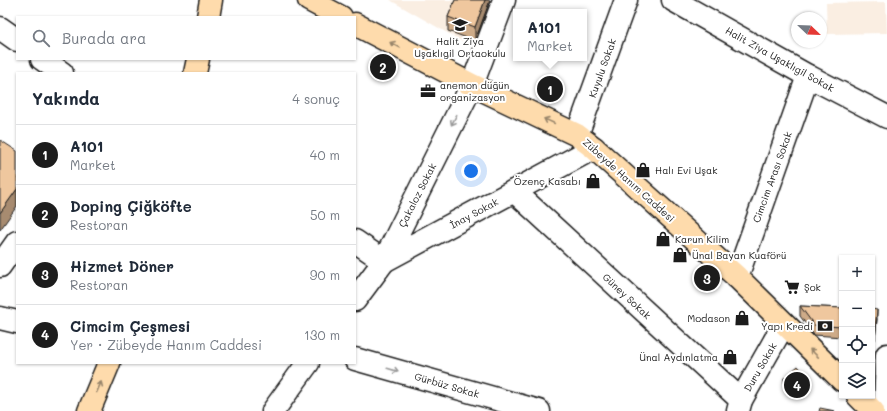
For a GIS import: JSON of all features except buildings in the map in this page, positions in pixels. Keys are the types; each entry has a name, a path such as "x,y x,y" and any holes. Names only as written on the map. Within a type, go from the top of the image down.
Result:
{"main road":[{"path":"208,16 211,0"},
{"path":"309,0 339,16"},
{"name":"Zübeyde Hanım Caddesi","path":"356,25 472,85 586,141 736,277 839,377"},
{"path":"195,72 198,60"},
{"path":"89,411 109,364"},
{"path":"861,399 873,411"}],"street":[{"name":"Çakaloz Sokak","path":"356,299 384,260 472,85 504,0"},
{"name":"Kuyulu Sokak","path":"586,141 626,0"},
{"name":"Halit Ziya Uşaklıgil Sokak","path":"673,0 808,76 887,117"},
{"path":"0,28 16,39"},
{"path":"43,60 61,72"},
{"name":"Cimcim Arası Sokak","path":"736,277 808,76"},
{"name":"İnay Sokak","path":"384,260 514,191 586,141"},
{"name":"Güney Sokak","path":"514,191 739,405"},
{"path":"356,242 384,260"},
{"path":"0,266 16,243"},
{"path":"0,318 16,322"},
{"name":"Duru Sokak","path":"739,405 784,324"},
{"path":"885,411 887,355"},
{"name":"Gürbüz Sokak","path":"356,359 539,411"},
{"path":"273,411 307,364"}],"shaded area":[{"name":"Halit Ziya Uşaklıgil Ortaokulu","path":"390,0 495,0 477,50"},
{"path":"886,2 887,33 827,34 826,3"}],"place":[{"name":"Halit Ziya Uşaklıgil Ortaokulu","path":"460,25"},
{"name":"Doping Çiğköfte","path":"383,67"},
{"name":"A101","path":"550,89"},
{"name":"anemon düğün organizasyon","path":"428,91"},
{"name":"Halı Evi Uşak","path":"643,170"},
{"name":"Özenç Kasabı","path":"593,181"},
{"name":"Karun Kilim","path":"663,239"},
{"name":"Ünal Bayan Kuaförü","path":"680,255"},
{"name":"Hizmet Döner","path":"707,278"},
{"name":"Şok","path":"792,287"},
{"name":"Modason","path":"742,318"},
{"name":"Yapı Kredi","path":"825,326"},
{"name":"Ünal Aydınlatma","path":"730,357"},
{"name":"Cimcim Çeşmesi","path":"797,385"}]}
